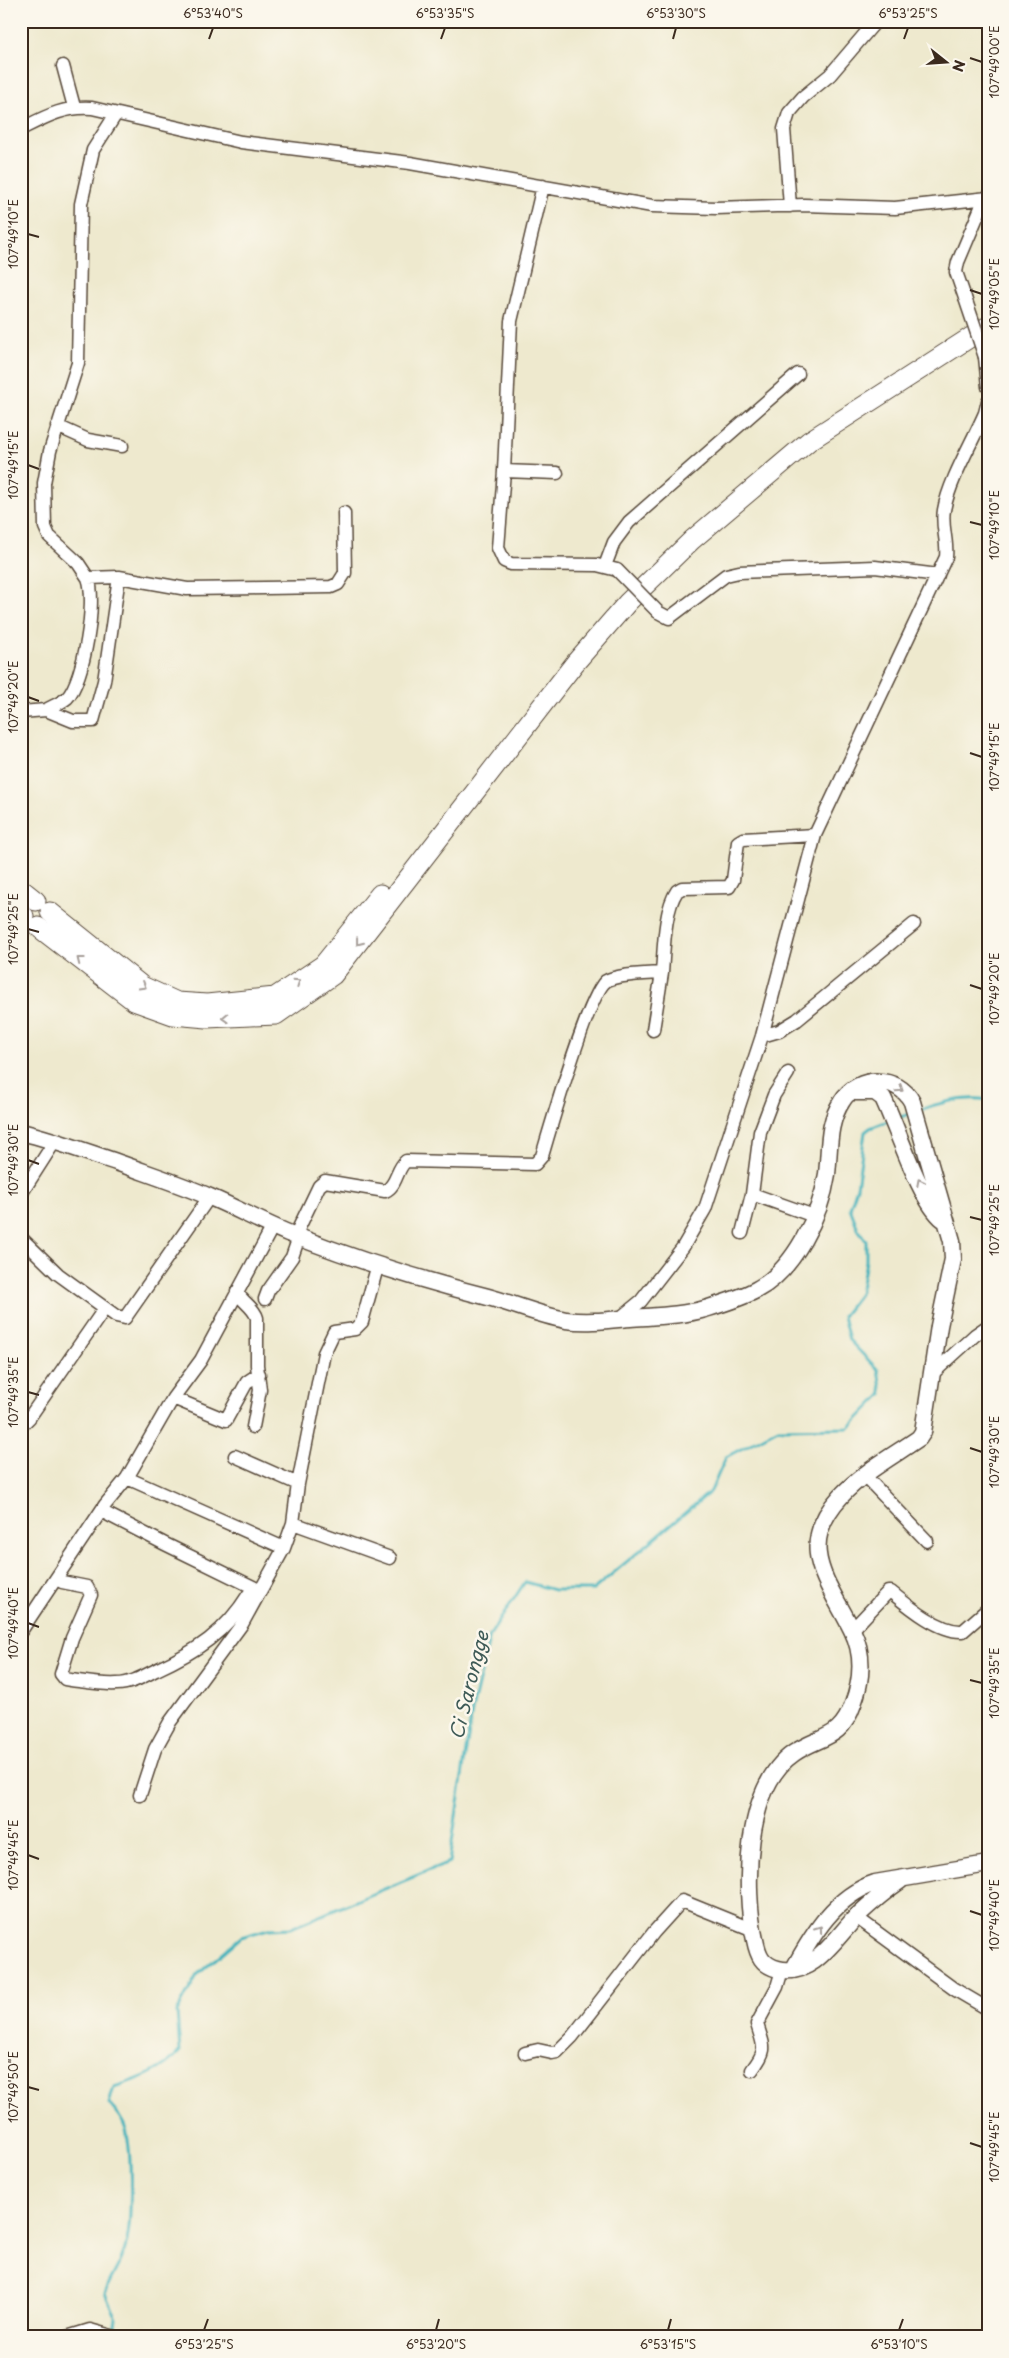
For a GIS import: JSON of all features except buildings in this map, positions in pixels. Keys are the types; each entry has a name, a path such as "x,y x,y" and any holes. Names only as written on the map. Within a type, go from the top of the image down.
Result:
{"highway":[{"path":"21,890 142,986 177,1002 207,1004 275,997 323,965 566,656 671,544 794,441 988,315"},
{"path":"28,919 134,1001 173,1015 207,1018 276,1016 333,975 575,663 628,602 692,540 809,441 988,326"}],"main road":[{"path":"21,1132 55,1140 210,1196 297,1236 416,1275 436,1284 558,1318 587,1321 663,1317 687,1313 755,1291 767,1283 788,1262 804,1240 826,1179 831,1124 848,1092 867,1083 884,1081 901,1088 908,1094 915,1112 947,1221 954,1249 953,1259 931,1375 926,1423 919,1438 864,1475 840,1497 828,1512 821,1530 818,1551 825,1580 852,1630 858,1646 861,1673 853,1704 846,1721 834,1734 804,1747 788,1758 775,1773 762,1800 749,1861 748,1879 751,1929 760,1958 772,1967 788,1970 813,1962 856,1917 880,1895 901,1880"},
{"path":"848,1092 874,1092 882,1098 907,1157 931,1204 937,1214 947,1221"},
{"path":"788,1970 845,1898 867,1886 988,1864"}],"street":[{"path":"790,206 784,129 789,113 803,97 830,75 876,21"},
{"path":"64,66 74,107"},
{"path":"21,130 55,112 74,107 116,114 241,142 410,163 652,206 894,208 987,198"},
{"path":"21,712 46,710 66,698 80,674 92,593 88,578 78,563 49,536 45,527 44,483 57,426 78,363 81,212 85,182 94,150 116,114"},
{"path":"543,186 511,314 504,471 498,548 504,561 511,564 611,568 658,612 670,618 726,575 739,572 875,567 938,575"},
{"path":"987,198 958,262 958,281 986,362 988,387"},
{"path":"611,568 614,542 629,522 798,374"},
{"path":"619,1319 641,1301 683,1247 705,1209 762,1036 815,835 938,575 947,550 943,520 946,503 985,413 988,401"},
{"path":"57,426 88,440 122,446"},
{"path":"504,471 557,473"},
{"path":"88,578 120,577 187,588 330,587 338,584 345,573 344,513"},
{"path":"46,710 73,721 91,722 95,718 104,681 120,577"},
{"path":"653,1030 671,904 677,891 682,888 729,887 733,880 738,842 743,839 815,835"},
{"path":"762,1036 779,1031 798,1020 914,924"},
{"path":"266,1299 268,1291 292,1257 297,1236 318,1186 325,1181 385,1191 391,1187 401,1166 406,1161 530,1164 538,1162 573,1054 602,985 616,978 662,972"},
{"path":"742,1233 752,1194 756,1149 765,1114 788,1073"},
{"path":"21,1194 55,1140"},
{"path":"752,1194 814,1216"},
{"path":"21,1238 58,1274 119,1318 126,1318 210,1196"},
{"path":"21,1631 58,1579 101,1511 127,1478 174,1398 202,1360 273,1226"},
{"path":"58,1579 62,1582 87,1587 91,1594 61,1669 62,1677 71,1680 116,1684 140,1678 192,1654 212,1638 241,1607 284,1548 293,1523 298,1484 324,1353 334,1332 356,1329 362,1322 378,1264"},
{"path":"237,1292 242,1301 255,1311 257,1318 256,1365 259,1374 260,1390 253,1427"},
{"path":"21,1426 29,1418 105,1308"},
{"path":"931,1375 975,1335 988,1326"},
{"path":"174,1398 226,1420 247,1382 259,1374"},
{"path":"235,1456 298,1484"},
{"path":"864,1475 927,1541"},
{"path":"127,1478 284,1548"},
{"path":"101,1511 164,1544 256,1588"},
{"path":"293,1523 390,1558"},
{"path":"140,1795 155,1748 170,1722 242,1624 256,1588"},
{"path":"852,1630 888,1592 891,1592 932,1621 958,1631 963,1630 988,1609"},
{"path":"241,1607 242,1624"},
{"path":"524,2053 538,2050 552,2053 566,2043 654,1932 682,1900 751,1929"},
{"path":"856,1917 954,1989 988,2009"},
{"path":"752,2070 763,2056 765,2047 758,2024 788,1970"},
{"path":"67,2337 90,2330 113,2336"}],"waterway":[{"name":"Ci Sarongge","path":"920,1110 954,1100 988,1100"},
{"name":"Ci Sarongge","path":"897,1118 910,1114"},
{"name":"Ci Sarongge","path":"114,2332 116,2319 105,2293 122,2258 126,2245 130,2204 130,2170 126,2130 121,2119 109,2104 114,2087 158,2069 180,2051 177,2012 197,1975 241,1937 268,1929 291,1928 449,1862 472,1711 490,1635 525,1582 554,1590 593,1590 711,1491 726,1457 778,1429 849,1428 882,1394 878,1370 849,1340 843,1316 860,1294 866,1261 866,1241 858,1229 850,1208 857,1187 865,1132 888,1121"}]}
